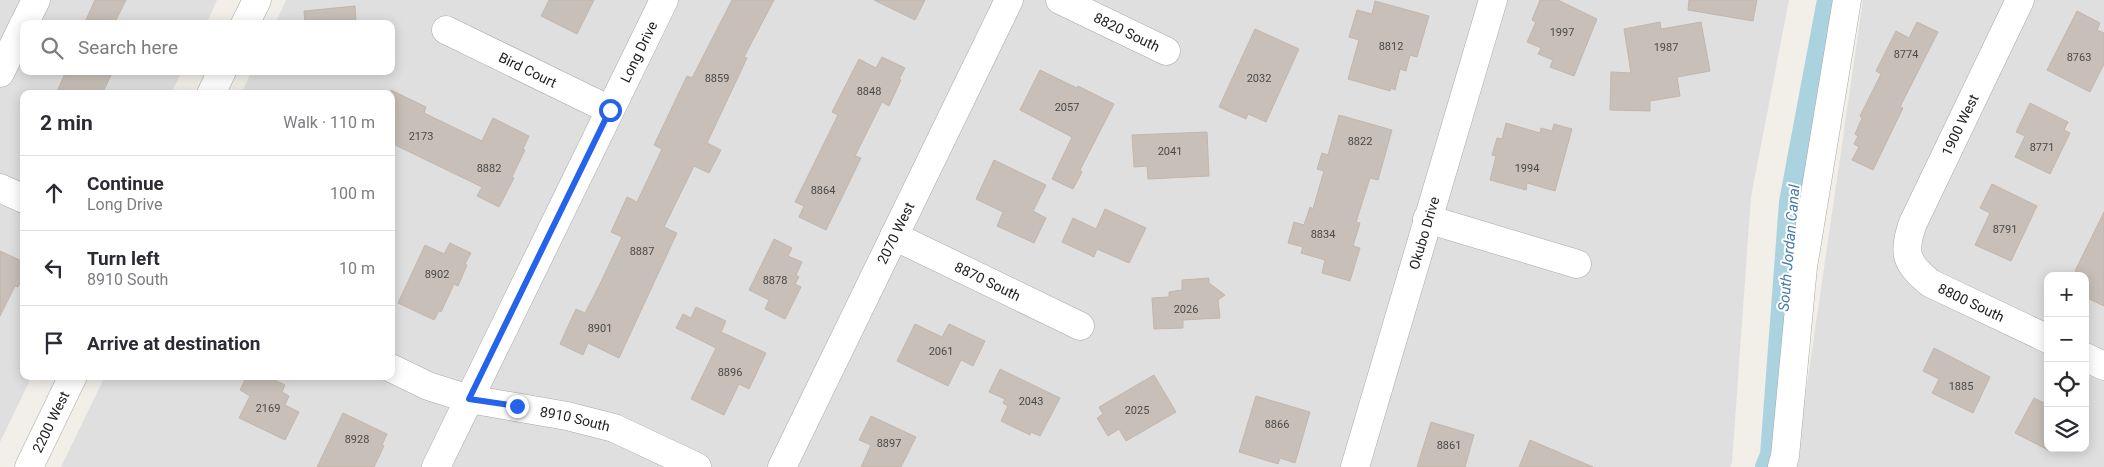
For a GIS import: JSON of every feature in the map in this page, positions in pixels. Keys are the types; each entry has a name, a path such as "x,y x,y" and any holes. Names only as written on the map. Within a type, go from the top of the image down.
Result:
{"street":[{"path":"26,20 36,0"},
{"path":"248,20 257,0"},
{"name":"Long Drive","path":"436,467 664,0"},
{"name":"2070 West","path":"782,467 1009,0"},
{"name":"8820 South","path":"1060,0 1166,51"},
{"name":"Okubo Drive","path":"1354,467 1493,0"},
{"path":"1782,467 1785,456 1803,267 1846,0"},
{"name":"1900 West","path":"1906,253 1908,237 1913,223 2020,0"},
{"name":"Bird Court","path":"446,30 610,110"},
{"path":"0,73 20,32"},
{"path":"213,90 220,75"},
{"path":"0,188 20,197"},
{"path":"1427,220 1577,264"},
{"name":"8870 South","path":"894,236 1080,326"},
{"name":"8800 South","path":"1906,253 1914,269 1930,283 2044,337"},
{"path":"2089,359 2104,366"},
{"name":"8910 South","path":"395,370 428,386 469,399 567,416 614,428 697,467"},
{"name":"2200 West","path":"29,467 71,380"}],"shaded area":[{"path":"0,0 217,0 208,20 20,20 20,75 180,75 173,90 20,90 20,380 30,380 0,442"},
{"path":"286,0 1789,0 1751,197 1732,463 1730,467 61,467 103,380 395,380 395,90 243,90 250,75 395,75 395,20 277,20"},
{"path":"1863,0 2104,0 2104,467 1792,467 1800,433"}],"building":[{"path":"95,0 126,0 116,20 86,20"},
{"path":"549,0 594,0 577,34 541,16"},
{"path":"732,0 774,0 744,57 747,58 707,143 721,150 709,173 694,166 664,227 677,233 619,358 588,343 583,355 560,344 576,309 585,313 599,286 622,237 611,232 627,197 637,202 662,149 654,145 687,76 692,78"},
{"path":"874,0 925,0 915,20"},
{"path":"1540,0 1558,0 1597,19 1574,76 1550,67 1553,60 1538,54 1541,48 1527,42 1536,22 1532,20"},
{"path":"1689,0 1757,0 1753,21 1688,10"},
{"path":"1375,1 1429,16 1417,57 1410,55 1406,71 1400,69 1395,90 1391,88 1390,91 1348,79 1359,40 1349,37 1357,10 1372,14"},
{"path":"355,6 356,20 305,20 304,11"},
{"path":"2077,11 2100,23 2097,30 2104,33 2104,64 2090,92 2047,70"},
{"path":"1660,22 1661,29 1701,22 1710,71 1677,77 1680,96 1650,101 1650,111 1610,110 1611,72 1631,73 1624,29"},
{"path":"1917,22 1938,32 1900,107 1903,108 1873,170 1852,160 1859,147 1854,144 1858,136 1855,134 1862,118 1860,116 1881,74 1876,71 1896,31 1909,38"},
{"path":"1255,29 1299,49 1266,122 1248,114 1246,119 1219,107"},
{"path":"882,57 905,68 889,106 882,102 855,156 861,158 826,230 799,217 804,206 795,202 838,115 832,112 859,59 876,68"},
{"path":"1040,70 1114,104 1080,170 1082,172 1073,189 1052,179 1072,137 1020,110"},
{"path":"64,75 111,75 104,90 58,90"},
{"path":"395,92 426,107 424,113 482,141 493,118 529,136 523,149 525,150 512,177 514,178 499,207 477,196 482,187 395,145"},
{"path":"2030,103 2068,122 2064,130 2070,133 2050,174 2015,157 2025,136 2016,132"},
{"path":"1339,115 1392,130 1378,180 1370,178 1356,222 1360,223 1353,246 1360,248 1350,281 1322,273 1325,260 1301,253 1303,247 1288,243 1294,222 1304,225 1310,207 1313,209 1324,171 1317,169 1322,153 1328,155"},
{"path":"1506,123 1540,133 1541,128 1552,131 1554,124 1572,129 1555,191 1527,183 1526,190 1490,180 1496,156 1492,155 1497,138 1502,139"},
{"path":"1207,132 1209,176 1148,179 1147,166 1134,167 1132,135"},
{"path":"994,160 1046,185 1033,211 1046,218 1034,243 997,226 1003,212 976,199"},
{"path":"1992,184 2037,206 2011,261 1975,245 1990,213 1980,208"},
{"path":"1105,209 1146,228 1129,263 1097,249 1094,257 1062,242 1073,218 1096,229"},
{"path":"2104,212 2104,306 2089,299 2089,272 2075,271"},
{"path":"774,239 792,248 788,256 802,262 796,275 799,277 795,284 801,287 785,319 765,309 769,300 749,290"},
{"path":"450,243 471,253 465,264 467,265 458,286 454,284 441,312 439,311 434,320 398,303 425,245 444,254"},
{"path":"0,251 20,260 20,283 18,287 15,286 0,316"},
{"path":"1209,278 1209,283 1225,295 1218,300 1220,318 1183,320 1183,328 1154,329 1152,298 1169,297 1169,292 1182,290 1182,280"},
{"path":"696,307 726,321 721,332 766,353 749,389 739,384 724,415 691,399 716,348 676,328 683,314 691,318"},
{"path":"915,324 942,337 949,324 985,341 973,366 961,360 948,386 897,361"},
{"path":"1934,348 1990,377 1973,413 1932,393 1939,379 1923,371"},
{"path":"1000,369 1060,398 1040,436 1031,432 1030,435 1001,421 1008,406 1003,403 1005,399 989,392"},
{"path":"1154,375 1176,412 1126,441 1119,429 1108,436 1097,418 1103,414 1099,407"},
{"path":"245,380 274,380 285,385 282,392 289,396 285,405 299,412 285,440 239,418 250,396 240,390"},
{"path":"1256,396 1310,412 1295,463 1280,458 1278,464 1239,452"},
{"path":"2034,398 2044,403 2044,448 2015,433"},
{"path":"343,413 387,434 382,445 384,446 374,467 317,467"},
{"path":"871,416 916,437 901,467 861,467 871,445 859,440"},
{"path":"1431,422 1474,435 1465,467 1417,467"},
{"path":"1530,440 1593,467 1519,467"}],"waterway":[{"name":"South Jordan Canal","path":"1767,467 1772,455 1791,202 1829,0"}],"route":[{"path":"517,406 469,399 610,110"}]}
